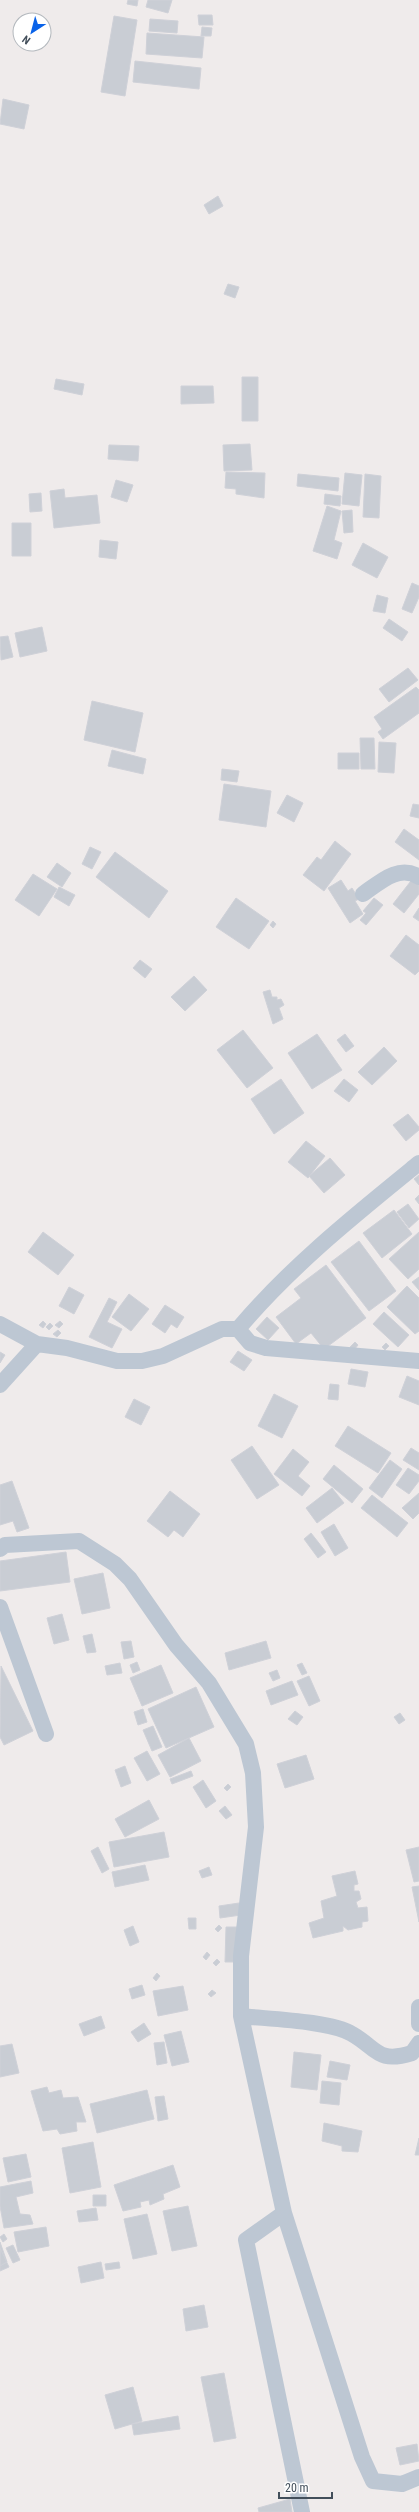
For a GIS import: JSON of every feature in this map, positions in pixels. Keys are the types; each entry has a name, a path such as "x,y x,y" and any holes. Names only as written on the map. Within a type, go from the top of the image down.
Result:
{"street":[{"path":"363,894 396,872 411,872 419,877"},
{"path":"238,1329 267,1294 295,1267 419,1163"},
{"path":"0,1324 37,1344 67,1348 117,1361 142,1361 163,1356 222,1329 238,1329 250,1343 266,1348 419,1361"},
{"path":"0,1385 37,1344"},
{"path":"0,1550 5,1545 79,1540 115,1564 130,1579 176,1645 209,1683 246,1744 253,1773 256,1827 241,1956 241,2016 284,2213 362,2456 373,2480 402,2484 419,2477"},
{"path":"0,1607 46,1734"},
{"path":"419,2007 419,2024"},
{"path":"241,2016 336,2027 353,2034 376,2053 390,2057 412,2053 419,2043"},
{"path":"284,2213 246,2240 302,2512"}],"building":[{"path":"128,0 138,0 137,6 127,4"},
{"path":"148,0 172,0 168,13 146,7"},
{"path":"198,15 212,15 213,25 199,25"},
{"path":"114,16 137,20 125,96 101,92"},
{"path":"150,19 178,21 177,33 149,31"},
{"path":"202,27 212,28 211,36 201,36"},
{"path":"147,33 204,37 202,58 146,54"},
{"path":"135,61 201,68 199,89 133,82"},
{"path":"3,99 29,105 24,129 0,124"},
{"path":"218,196 223,206 209,214 204,205"},
{"path":"228,284 239,287 235,298 224,294"},
{"path":"242,377 258,377 258,421 242,421"},
{"path":"56,379 84,384 82,395 54,389"},
{"path":"181,386 213,386 214,403 181,404"},
{"path":"250,444 252,470 224,471 223,445"},
{"path":"109,445 139,446 138,461 108,459"},
{"path":"226,472 265,473 264,498 236,494 236,489 225,488"},
{"path":"345,473 362,475 359,506 342,504"},
{"path":"298,474 339,478 338,491 297,486"},
{"path":"365,474 381,476 379,518 363,517"},
{"path":"116,480 133,485 127,502 111,497"},
{"path":"64,489 65,498 97,495 100,523 54,528 50,491"},
{"path":"41,493 42,511 30,512 29,494"},
{"path":"325,494 341,496 340,506 324,504"},
{"path":"327,506 341,511 334,540 342,543 337,559 313,551"},
{"path":"352,510 353,532 344,533 342,511"},
{"path":"12,523 31,523 31,556 12,556"},
{"path":"100,540 118,542 116,559 99,557"},
{"path":"363,543 388,557 377,578 352,565"},
{"path":"412,583 419,586 419,597 412,613 402,609"},
{"path":"377,595 388,598 385,613 373,611"},
{"path":"389,619 408,632 402,641 383,628"},
{"path":"42,627 47,651 20,657 15,633"},
{"path":"8,636 13,657 1,660 0,637"},
{"path":"408,668 418,680 389,702 379,689"},
{"path":"416,687 419,690 419,713 383,739 378,732 382,729 374,717"},
{"path":"92,701 143,713 135,752 84,740"},
{"path":"360,738 374,738 375,769 361,769"},
{"path":"379,742 396,743 394,773 378,772"},
{"path":"112,750 146,759 143,774 108,766"},
{"path":"338,753 359,753 359,769 338,769"},
{"path":"222,769 239,771 237,782 221,780"},
{"path":"224,784 271,791 266,827 219,820"},
{"path":"287,795 303,803 294,822 277,813"},
{"path":"413,804 419,805 419,818 410,816"},
{"path":"404,829 419,840 419,860 395,842"},
{"path":"335,841 351,854 324,891 303,875 317,857 321,860"},
{"path":"90,847 101,852 92,869 82,864"},
{"path":"115,852 168,891 149,918 96,877"},
{"path":"57,863 71,873 62,887 47,877"},
{"path":"33,874 57,889 39,916 15,900"},
{"path":"414,877 419,881 419,894 404,913 393,904"},
{"path":"341,880 348,891 352,888 359,899 355,901 363,914 350,923 328,888"},
{"path":"59,887 75,895 69,906 54,897"},
{"path":"236,898 269,921 249,949 216,927"},
{"path":"374,898 383,905 366,925 360,920 366,913 363,911"},
{"path":"419,908 419,921 413,917"},
{"path":"273,921 276,924 273,928 270,925"},
{"path":"406,935 419,945 419,971 415,975 390,956"},
{"path":"140,960 152,969 145,978 133,968"},
{"path":"194,976 207,990 185,1011 171,997"},
{"path":"270,990 272,997 277,997 277,1000 281,999 284,1005 279,1008 283,1019 273,1024 263,992"},
{"path":"243,1030 273,1068 247,1088 217,1050"},
{"path":"317,1034 342,1070 312,1089 288,1053"},
{"path":"345,1034 354,1046 346,1052 337,1040"},
{"path":"384,1047 397,1061 372,1085 358,1072"},
{"path":"281,1079 304,1113 274,1134 251,1099"},
{"path":"344,1079 358,1090 349,1102 334,1091"},
{"path":"408,1114 419,1127 419,1130 406,1141 393,1125"},
{"path":"306,1141 325,1156 308,1178 288,1162"},
{"path":"330,1158 345,1175 324,1193 309,1176"},
{"path":"419,1175 419,1185 414,1179"},
{"path":"419,1195 419,1204 415,1199"},
{"path":"408,1204 419,1219 409,1228 397,1212"},
{"path":"394,1210 412,1234 382,1258 363,1233"},
{"path":"43,1232 74,1255 58,1275 28,1252"},
{"path":"419,1232 419,1269 408,1279 389,1259"},
{"path":"359,1241 396,1291 369,1311 331,1262"},
{"path":"326,1265 366,1318 324,1349 311,1333 296,1344 276,1317 301,1298 294,1289"},
{"path":"419,1277 419,1290 412,1282"},
{"path":"407,1286 419,1298 419,1331 415,1334 387,1307"},
{"path":"69,1287 84,1295 74,1314 59,1306"},
{"path":"129,1294 149,1309 131,1331 112,1317"},
{"path":"109,1298 117,1302 107,1322 122,1329 112,1348 89,1337"},
{"path":"165,1305 184,1317 177,1328 171,1324 165,1333 152,1324"},
{"path":"384,1312 409,1335 398,1347 373,1324"},
{"path":"267,1317 279,1328 268,1340 256,1329"},
{"path":"43,1321 46,1324 43,1328 39,1325"},
{"path":"60,1321 63,1324 59,1328 55,1325"},
{"path":"50,1323 53,1326 49,1330 46,1327"},
{"path":"58,1330 61,1333 57,1337 53,1334"},
{"path":"355,1342 358,1345 354,1350 350,1347"},
{"path":"386,1343 389,1346 385,1350 382,1347"},
{"path":"238,1351 252,1360 244,1371 230,1362"},
{"path":"0,1352 5,1355 0,1363"},
{"path":"351,1369 368,1372 365,1387 348,1384"},
{"path":"407,1376 419,1381 419,1405 399,1397"},
{"path":"330,1384 339,1385 338,1400 328,1399"},
{"path":"274,1394 298,1406 282,1438 258,1426"},
{"path":"134,1399 150,1407 141,1425 125,1417"},
{"path":"348,1426 391,1453 378,1473 335,1446"},
{"path":"252,1446 279,1485 257,1499 231,1460"},
{"path":"411,1448 419,1453 419,1470 403,1460"},
{"path":"293,1449 309,1462 298,1476 310,1486 302,1496 274,1474"},
{"path":"390,1460 402,1469 382,1498 369,1488"},
{"path":"334,1465 363,1489 352,1503 323,1479"},
{"path":"408,1468 419,1475 419,1481 409,1494 396,1485"},
{"path":"12,1481 29,1528 17,1532 13,1521 0,1525 0,1485"},
{"path":"332,1488 344,1503 317,1523 306,1508"},
{"path":"170,1491 200,1514 183,1537 174,1530 168,1537 147,1521"},
{"path":"419,1493 419,1513 413,1519 402,1508"},
{"path":"372,1495 408,1523 397,1537 361,1508"},
{"path":"334,1524 348,1548 335,1556 321,1532"},
{"path":"311,1533 326,1552 318,1558 304,1539"},
{"path":"66,1552 70,1582 0,1591 0,1561"},
{"path":"103,1573 110,1608 82,1614 74,1579"},
{"path":"62,1614 69,1640 54,1644 47,1618"},
{"path":"92,1634 96,1652 87,1653 83,1636"},
{"path":"131,1641 134,1657 124,1659 121,1642"},
{"path":"266,1641 271,1658 229,1670 225,1653"},
{"path":"137,1662 140,1670 133,1673 130,1665"},
{"path":"120,1663 122,1673 107,1675 105,1666"},
{"path":"302,1663 307,1673 302,1675 297,1665"},
{"path":"161,1665 173,1693 142,1706 130,1678"},
{"path":"1,1666 33,1731 4,1745 0,1737"},
{"path":"277,1670 280,1678 273,1681 269,1673"},
{"path":"309,1676 320,1701 309,1706 297,1681"},
{"path":"292,1681 298,1695 271,1705 266,1691"},
{"path":"196,1687 214,1727 166,1748 148,1709"},
{"path":"143,1709 147,1722 138,1725 134,1712"},
{"path":"295,1711 303,1717 297,1725 288,1719"},
{"path":"400,1713 405,1720 399,1724 394,1717"},
{"path":"153,1726 162,1747 152,1751 143,1730"},
{"path":"189,1738 201,1761 170,1777 158,1755"},
{"path":"147,1751 160,1774 147,1781 134,1758"},
{"path":"306,1755 314,1779 285,1788 277,1764"},
{"path":"125,1766 131,1783 121,1787 115,1770"},
{"path":"191,1771 193,1776 172,1784 170,1779"},
{"path":"203,1780 216,1801 206,1808 193,1787"},
{"path":"228,1784 231,1787 227,1791 224,1788"},
{"path":"149,1800 159,1819 125,1837 115,1819"},
{"path":"225,1806 232,1815 226,1819 219,1811"},
{"path":"164,1832 169,1857 114,1867 109,1842"},
{"path":"98,1847 109,1869 102,1873 91,1851"},
{"path":"419,1847 419,1881 414,1882 406,1850"},
{"path":"145,1865 149,1880 115,1887 112,1872"},
{"path":"209,1867 212,1875 202,1878 199,1871"},
{"path":"355,1871 358,1884 354,1885 354,1891 359,1891 361,1899 356,1902 358,1908 367,1907 368,1921 362,1922 362,1927 348,1930 343,1926 343,1931 313,1938 309,1923 324,1918 321,1901 337,1896 332,1876"},
{"path":"419,1886 419,1922 412,1887"},
{"path":"239,1903 241,1915 220,1918 219,1906"},
{"path":"188,1918 196,1918 196,1929 189,1929"},
{"path":"219,1925 222,1928 218,1932 215,1929"},
{"path":"133,1926 139,1942 130,1946 124,1930"},
{"path":"226,1927 237,1927 236,1962 225,1962"},
{"path":"207,1952 210,1955 206,1960 203,1957"},
{"path":"217,1959 220,1962 216,1966 213,1963"},
{"path":"157,1973 160,1976 156,1981 153,1978"},
{"path":"142,1985 145,1995 132,1999 129,1989"},
{"path":"183,1986 188,2010 158,2016 153,1991"},
{"path":"212,1990 216,1993 211,1997 208,1994"},
{"path":"101,2016 105,2028 84,2036 79,2024"},
{"path":"144,2023 151,2034 138,2042 131,2032"},
{"path":"181,2031 189,2062 172,2066 164,2035"},
{"path":"164,2042 167,2063 157,2065 154,2043"},
{"path":"12,2044 19,2073 0,2077 0,2046"},
{"path":"294,2052 321,2055 317,2090 291,2087"},
{"path":"330,2061 350,2065 347,2080 327,2077"},
{"path":"322,2081 341,2083 339,2105 320,2103"},
{"path":"47,2087 49,2093 61,2090 63,2098 78,2097 86,2122 76,2122 77,2131 60,2134 57,2129 43,2131 31,2091"},
{"path":"147,2090 154,2119 97,2133 90,2104"},
{"path":"164,2096 168,2119 158,2121 155,2097"},
{"path":"324,2123 362,2131 358,2152 342,2151 342,2146 322,2141"},
{"path":"419,2138 419,2155 415,2155"},
{"path":"93,2142 101,2187 70,2193 62,2148"},
{"path":"26,2154 31,2177 8,2182 3,2158"},
{"path":"173,2165 180,2187 163,2194 164,2199 150,2205 149,2200 140,2202 141,2207 123,2211 114,2185"},
{"path":"31,2181 33,2193 16,2197 20,2214 30,2215 33,2224 4,2228 0,2206 0,2187"},
{"path":"93,2195 106,2195 106,2206 93,2206"},
{"path":"188,2206 197,2246 172,2251 163,2211"},
{"path":"96,2208 98,2220 79,2222 77,2211"},
{"path":"147,2214 157,2254 133,2259 124,2219"},
{"path":"46,2227 49,2246 18,2252 14,2232"},
{"path":"4,2234 7,2239 3,2242 0,2237"},
{"path":"0,2242 7,2262 0,2266"},
{"path":"13,2245 20,2260 13,2263 6,2248"},
{"path":"0,2248 9,2267 0,2271"},
{"path":"101,2262 104,2278 81,2283 78,2267"},
{"path":"119,2262 120,2268 106,2270 105,2264"},
{"path":"204,2305 208,2327 186,2331 183,2309"},
{"path":"224,2373 236,2438 214,2442 201,2377"},
{"path":"133,2387 142,2421 115,2429 105,2395"},
{"path":"178,2416 180,2429 134,2435 132,2424"},
{"path":"417,2444 419,2461 400,2465 396,2448"},
{"path":"290,2499 292,2512 259,2512 258,2508"}]}
